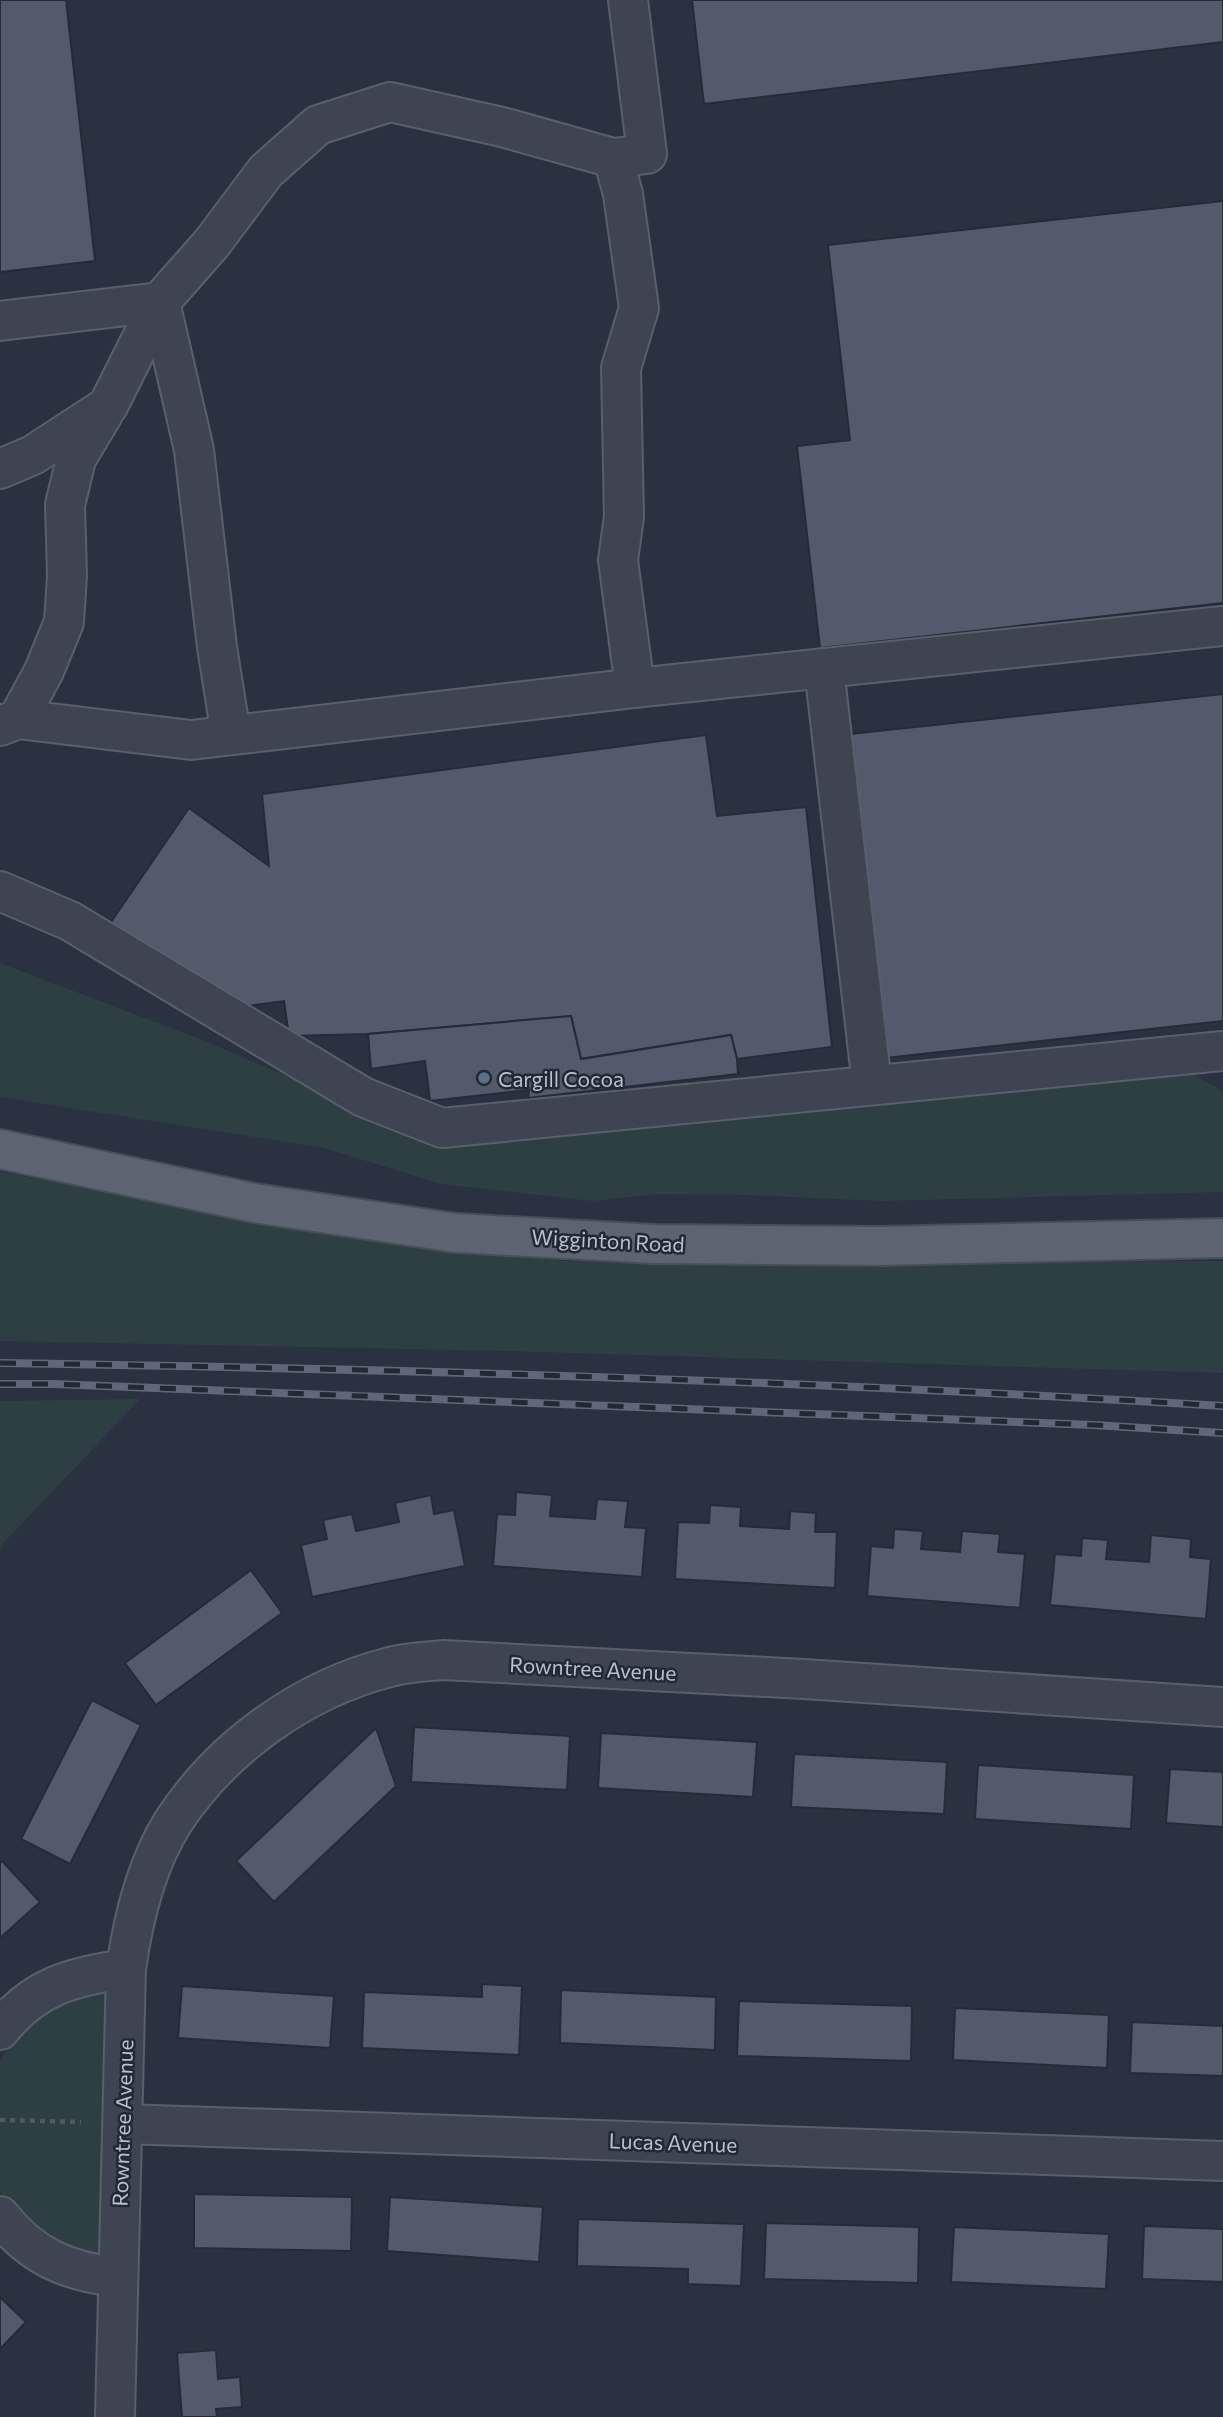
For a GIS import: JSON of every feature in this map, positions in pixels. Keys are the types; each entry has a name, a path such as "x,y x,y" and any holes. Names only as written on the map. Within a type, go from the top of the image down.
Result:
{"main road":[{"name":"Wigginton Road","path":"0,1149 254,1203 456,1233 656,1244 869,1245 1223,1238"}],"street":[{"path":"628,0 647,154 613,158 502,127 390,102 318,125 266,171 212,243 160,302 108,406 76,459 65,505 67,576 64,622 44,671 9,723 191,740 635,688 1223,626"},
{"path":"613,158 623,194 639,308 621,368 624,517 618,560 635,688"},
{"path":"0,321 160,302"},
{"path":"160,302 194,450 217,647 231,735"},
{"path":"0,469 33,455 108,406"},
{"path":"824,668 872,1085"},
{"path":"0,891 70,920 363,1097 442,1128 1223,1051"},
{"name":"Rowntree Avenue","path":"115,2417 117,2277 124,2124 125,1969 141,1896 173,1823 202,1785 230,1755 263,1727 305,1700 391,1666 443,1660 804,1679 1223,1707"},
{"path":"0,2030 26,2001 57,1984 91,1974 125,1969"},
{"name":"Lucas Avenue","path":"124,2124 1223,2161"},
{"path":"0,2216 12,2232 36,2253 92,2274 117,2277"}],"path":[{"path":"0,2119 124,2124"}],"shaded area":[{"path":"0,963 200,1039 439,1141 1168,1061 1223,1091 1223,1192 881,1201 660,1194 592,1201 441,1184 324,1148 0,1097"},
{"path":"0,1172 324,1231 564,1261 1223,1261 1223,1373 504,1351 0,1341"},
{"path":"140,1399 0,1547 0,1401"},
{"path":"105,1993 100,2256 73,2250 52,2240 0,2192 0,2062 21,2032 54,2006 69,2000"}],"building":[{"path":"0,0 66,0 95,261 0,272"},
{"path":"692,0 1223,0 1223,42 704,104"},
{"path":"1223,201 1223,603 820,648 797,446 850,440 828,245"},
{"path":"1223,694 1223,1021 885,1058 850,734"},
{"path":"706,735 717,816 806,807 832,1047 737,1059 731,1035 581,1059 571,1016 368,1034 289,1036 284,1001 239,1007 111,922 189,808 269,866 262,794"},
{"path":"571,1016 581,1059 731,1035 738,1074 528,1098 529,1090 430,1101 425,1061 371,1069 368,1034"},
{"path":"516,1492 552,1495 550,1516 595,1519 597,1499 628,1501 625,1527 646,1528 642,1577 493,1566 497,1514 515,1515"},
{"path":"431,1495 434,1514 454,1510 465,1566 312,1597 301,1545 327,1539 323,1520 352,1514 356,1531 399,1522 395,1503"},
{"path":"710,1505 741,1507 740,1526 789,1529 790,1511 816,1513 815,1532 837,1532 835,1588 675,1579 678,1522 709,1523"},
{"path":"894,1529 923,1531 921,1549 960,1552 962,1531 1000,1534 998,1552 1025,1554 1020,1608 867,1596 871,1546 893,1548"},
{"path":"1151,1535 1191,1539 1190,1557 1211,1559 1206,1619 1050,1605 1055,1554 1081,1556 1082,1538 1108,1540 1106,1559 1149,1562"},
{"path":"251,1570 282,1613 156,1705 125,1663"},
{"path":"92,1700 141,1725 70,1864 21,1839"},
{"path":"414,1727 570,1736 567,1790 411,1782"},
{"path":"376,1728 396,1786 274,1902 236,1861"},
{"path":"601,1733 757,1742 753,1797 598,1788"},
{"path":"794,1754 947,1762 944,1814 791,1807"},
{"path":"978,1765 1134,1775 1131,1829 975,1819"},
{"path":"1170,1769 1223,1772 1223,1827 1166,1823"},
{"path":"2,1861 40,1902 0,1938 0,1863"},
{"path":"482,1984 522,1986 519,2055 362,2048 364,1992 482,1997"},
{"path":"182,1986 334,1996 330,2048 178,2038"},
{"path":"561,1990 716,1997 715,2050 560,2043"},
{"path":"739,2001 912,2006 911,2061 737,2056"},
{"path":"955,2008 1109,2015 1107,2068 953,2060"},
{"path":"1132,2022 1223,2026 1223,2076 1130,2073"},
{"path":"194,2194 352,2197 351,2251 194,2248"},
{"path":"390,2197 543,2207 539,2262 387,2251"},
{"path":"578,2219 744,2224 741,2286 688,2284 688,2269 577,2266"},
{"path":"766,2223 919,2227 918,2283 764,2279"},
{"path":"1144,2226 1223,2229 1223,2282 1142,2279"},
{"path":"954,2227 1109,2234 1106,2289 951,2282"},
{"path":"0,2297 26,2322 0,2349"},
{"path":"216,2350 218,2379 240,2377 242,2407 216,2409 217,2417 182,2417 177,2353"}],"railway":[{"path":"0,1363 612,1377 1223,1406"},
{"path":"0,1384 1094,1425 1223,1433"}],"place":[{"name":"Cargill Cocoa","path":"484,1078"}]}
